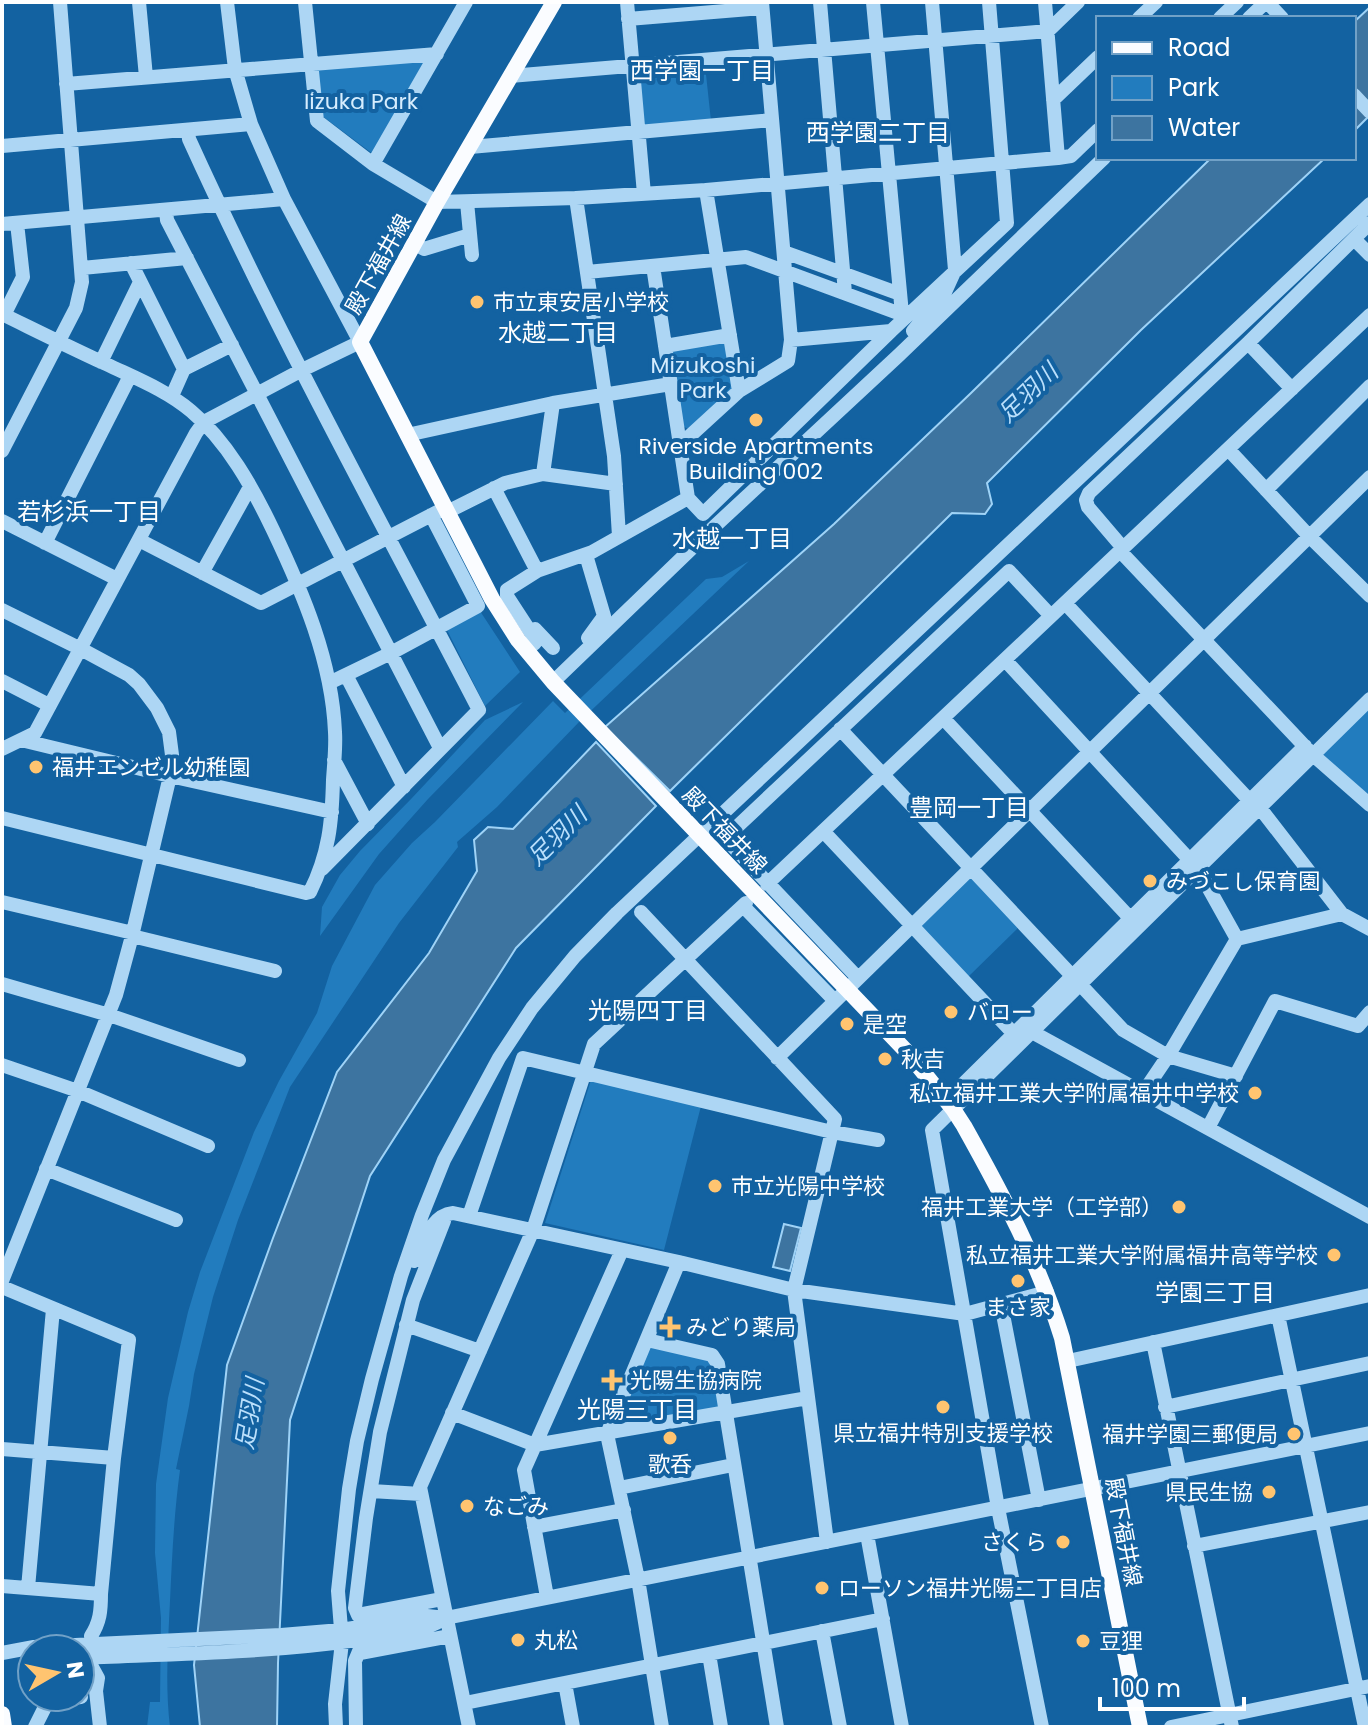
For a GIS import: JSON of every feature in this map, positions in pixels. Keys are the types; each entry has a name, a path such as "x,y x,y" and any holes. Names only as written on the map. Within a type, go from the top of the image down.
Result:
{"main road":[{"name":"殿下福井線","path":"554,2 437,202 360,342 441,511 526,650 553,682 907,1052 950,1105 985,1164 1036,1264 1068,1361 1140,1727"},
{"path":"2,1714 4,1727"}],"street":[{"path":"2,451 81,295 82,268 60,3 77,2"},
{"path":"139,2 146,77"},
{"path":"2,749 35,733 204,422 360,342 284,199 251,124 235,69 227,2"},
{"path":"305,2 317,121 373,164 437,202 706,190 1058,158 1071,156 1096,132"},
{"path":"373,164 466,2"},
{"path":"627,2 644,194"},
{"path":"820,2 845,293"},
{"path":"873,2 904,315"},
{"path":"899,355 911,334 945,292 955,270 932,2"},
{"path":"653,266 688,498 703,514 904,315 1007,223 989,2"},
{"path":"1045,2 1058,158"},
{"path":"510,76 1048,31 1078,2"},
{"path":"1133,2 1144,16 1156,2"},
{"path":"1222,16 1237,2"},
{"path":"1251,16 1267,3"},
{"path":"628,19 762,5 786,271 791,340 788,361 739,391 680,445"},
{"path":"66,84 437,54"},
{"path":"1053,100 1096,59"},
{"path":"1356,97 1370,112"},
{"path":"470,147 772,120"},
{"path":"2,146 251,124"},
{"path":"188,130 189,139 219,205 479,710 321,870"},
{"path":"553,682 1102,160"},
{"path":"706,190 739,391"},
{"path":"576,198 614,456 619,536"},
{"path":"2,818 306,893 310,892 321,870 332,812 335,733 329,683 298,584 250,487 204,422 172,396 3,314 23,277 9,224 284,199"},
{"path":"467,202 472,255"},
{"path":"336,1727 338,1591 349,1489 372,1379 401,1276 444,1160 499,1058 532,1008 586,945 699,835 1370,204"},
{"path":"166,210 167,220 440,748"},
{"path":"1370,223 1089,493 1086,500 1088,507 1122,549 1203,640 1309,751 1370,805"},
{"path":"415,244 424,249 470,235"},
{"path":"1354,239 1370,255"},
{"path":"784,252 900,294"},
{"path":"587,272 746,257 904,315"},
{"path":"82,268 187,258"},
{"path":"131,263 184,369"},
{"path":"101,362 140,282"},
{"path":"767,884 1370,315"},
{"path":"791,340 891,331"},
{"path":"665,346 730,335"},
{"path":"1248,343 1292,389"},
{"path":"172,396 184,369 232,345"},
{"path":"45,543 130,376"},
{"path":"407,435 553,403 671,384"},
{"path":"1266,490 1370,386"},
{"path":"543,474 553,403"},
{"path":"1228,449 1309,536 1369,592"},
{"path":"139,540 261,603 389,536 505,483 543,474 616,484"},
{"path":"777,1058 1370,477"},
{"path":"202,573 250,487"},
{"path":"494,488 537,571"},
{"path":"526,650 536,641 506,594 510,587 537,571 586,555 688,498"},
{"path":"329,683 478,606 441,511"},
{"path":"2,521 117,579"},
{"path":"571,665 578,650 603,618 586,555"},
{"path":"847,990 767,884 725,838 1009,571 1051,616"},
{"path":"510,587 535,629 553,648"},
{"path":"1065,603 1255,805 1342,914 1370,929"},
{"path":"2,610 129,675 157,708 169,732 172,755 170,776 133,934 109,1015 2,1284 129,1340 114,1458 101,1612 93,1633"},
{"path":"1005,660 1194,865 1237,939"},
{"path":"346,675 404,787"},
{"path":"2,681 49,705"},
{"path":"1042,1727 998,1508 932,1130 950,1105 1014,1034 1077,980 1309,751 1370,699"},
{"path":"943,718 1130,918"},
{"path":"840,729 1123,1030 1168,1056 1236,1076"},
{"path":"21,740 332,812"},
{"path":"334,759 368,824"},
{"path":"720,815 731,813 779,786"},
{"path":"823,831 1014,1034"},
{"path":"950,1105 1032,1032 1130,918 1194,865"},
{"path":"2,902 275,971"},
{"path":"469,1727 420,1487 533,1230 594,1044 745,904 847,990"},
{"path":"641,912 835,1119 794,1290 827,1542"},
{"path":"1143,1093 1237,939 1342,914"},
{"path":"2,984 109,1015 239,1060"},
{"path":"1208,1128 1275,1001 1358,1026 1370,1012"},
{"path":"1032,1032 1370,1217"},
{"path":"469,1216 523,1058 832,1132 878,1140"},
{"path":"2,1065 78,1091 208,1146"},
{"path":"46,1169 176,1220"},
{"path":"401,1276 408,1271 436,1220 447,1213 679,1262 794,1290 965,1314 1047,1292"},
{"path":"442,1599 358,1615 355,1608 380,1432 413,1300 447,1213"},
{"path":"547,1597 524,1470 622,1250"},
{"path":"662,1727 638,1579 607,1434 679,1262"},
{"path":"1068,1361 1370,1295"},
{"path":"1001,1304 1039,1500"},
{"path":"28,1588 53,1309"},
{"path":"1278,1315 1322,1521 1363,1688 1365,1727"},
{"path":"406,1325 480,1351"},
{"path":"647,1340 712,1355 718,1364 777,1727"},
{"path":"1153,1342 1231,1721"},
{"path":"1165,1407 1370,1363"},
{"path":"452,1413 535,1445 808,1398"},
{"path":"2,1654 34,1647 115,1650 284,1648 427,1616 446,1618 1370,1433"},
{"path":"2,1449 114,1458"},
{"path":"619,1488 733,1465"},
{"path":"371,1491 421,1494"},
{"path":"534,1527 624,1510"},
{"path":"1194,1546 1370,1512"},
{"path":"867,1534 902,1727"},
{"path":"2,1586 101,1594"},
{"path":"465,1703 883,1619"},
{"path":"822,1631 840,1727"},
{"path":"356,1727 355,1661 360,1651 450,1636"},
{"path":"96,1658 115,1650"},
{"path":"709,1654 721,1727"},
{"path":"565,1683 573,1727"},
{"path":"1171,1727 1231,1721 1363,1688"},
{"path":"96,1691 100,1727"}],"green space":[{"name":"Iizuka Park","path":"425,60 373,154 321,115 316,70"},
{"path":"705,65 711,121 642,125 637,70"},
{"name":"Mizukoshi Park","path":"725,340 733,389 688,429 681,425 669,348"},
{"path":"749,561 579,722 497,807 457,842 458,847 399,923 290,1087 238,1220 213,1297 194,1374 176,1469 180,1470 167,1664 170,1727 147,1727 150,1702 160,1702 161,1618 155,1553 156,1484 168,1398 188,1312 200,1272 254,1132 317,1013 332,966 375,885 412,843 553,701 565,713 706,579 722,577"},
{"path":"480,611 520,672 485,706 446,628"},
{"path":"1370,699 1370,801 1317,752"},
{"path":"523,702 379,854 320,936 322,907 340,875 360,851 485,720"},
{"path":"970,877 1017,924 1017,929 969,976 964,977 921,926"},
{"path":"591,1080 701,1106 664,1250 545,1223"},
{"path":"652,1346 708,1359 713,1365 719,1408 617,1424 648,1348"}],"water":[{"path":"1370,7 1370,115 1356,129 1356,20"},
{"name":"足羽川","path":"1209,160 1323,160 1141,330 987,483 992,504 985,514 952,513 670,791 605,727 834,524"},
{"name":"足羽川","path":"596,742 656,806 516,948 370,1176 290,1420 277,1727 200,1727 194,1665 227,1365 337,1072 429,953 477,871 474,840 488,827 513,829"},
{"path":"784,1224 801,1228 790,1271 773,1267"}],"place":[{"name":"市立東安居小学校","path":"477,302"},
{"name":"Riverside Apartments Building 002","path":"756,420"},
{"name":"福井エンゼル幼稚園","path":"36,767"},
{"name":"みづこし保育園","path":"1150,881"},
{"name":"バロー","path":"951,1012"},
{"name":"是空","path":"847,1024"},
{"name":"秋吉","path":"885,1059"},
{"name":"私立福井工業大学附属福井中学校","path":"1255,1093"},
{"name":"市立光陽中学校","path":"715,1186"},
{"name":"福井工業大学（工学部）","path":"1179,1207"},
{"name":"私立福井工業大学附属福井高等学校","path":"1334,1255"},
{"name":"まさ家","path":"1018,1281"},
{"name":"みどり薬局","path":"670,1327"},
{"name":"光陽生協病院","path":"612,1380"},
{"name":"県立福井特別支援学校","path":"943,1407"},
{"name":"福井学園三郵便局","path":"1294,1434"},
{"name":"歌呑","path":"670,1438"},
{"name":"県民生協","path":"1269,1492"},
{"name":"なごみ","path":"467,1506"},
{"name":"さくら","path":"1063,1542"},
{"name":"ローソン福井光陽二丁目店","path":"822,1588"},
{"name":"丸松","path":"518,1640"},
{"name":"豆狸","path":"1083,1641"}],"district":[{"name":"西学園一丁目","path":"702,71"},
{"name":"西学園二丁目","path":"878,133"},
{"name":"水越二丁目","path":"558,333"},
{"name":"若杉浜一丁目","path":"89,512"},
{"name":"水越一丁目","path":"732,539"},
{"name":"豊岡一丁目","path":"969,808"},
{"name":"光陽四丁目","path":"648,1011"},
{"name":"学園三丁目","path":"1215,1293"},
{"name":"光陽三丁目","path":"637,1410"}]}
